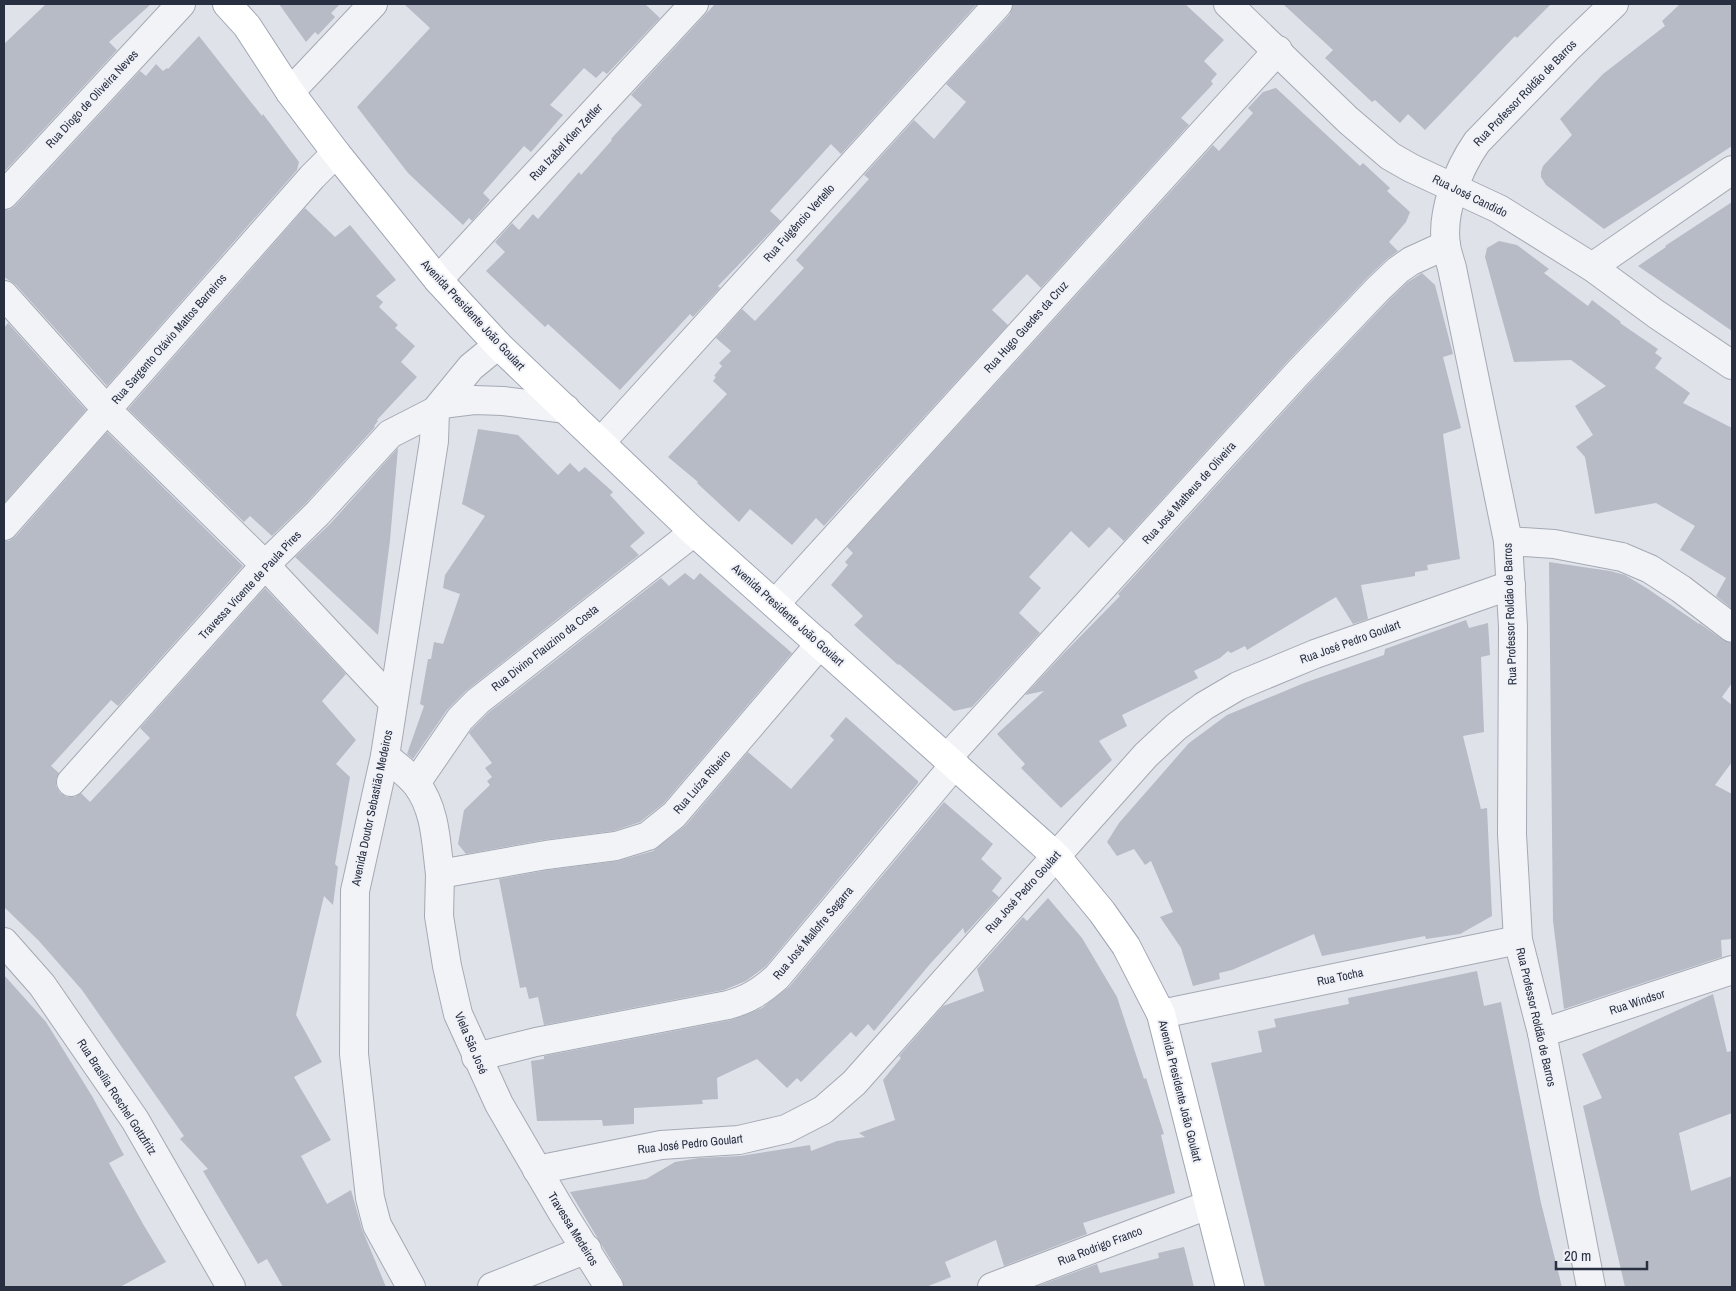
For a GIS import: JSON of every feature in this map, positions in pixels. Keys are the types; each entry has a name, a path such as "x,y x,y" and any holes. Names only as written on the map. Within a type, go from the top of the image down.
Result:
{"main road":[{"name":"Avenida Presidente João Goulart","path":"227,4 247,26 290,92 336,153 438,280 498,345 694,532 1056,856 1102,912 1126,946 1161,1014 1230,1287"}],"street":[{"name":"Rua Diogo de Oliveira Neves","path":"4,195 181,4"},
{"path":"290,92 373,4"},
{"name":"Rua Izabel Klen Zettler","path":"438,280 694,4"},
{"name":"Rua Fulgêncio Vertello","path":"601,442 998,4"},
{"name":"Rua José Candido","path":"1228,4 1278,50 1348,120 1390,156 1411,168 1499,209 1592,267 1656,314 1732,365"},
{"name":"Rua Professor Roldão de Barros","path":"1591,1287 1542,1033 1518,940 1512,834 1513,627 1508,542 1446,245 1445,227 1454,187 1465,158 1476,142 1614,4"},
{"name":"Rua Hugo Guedes da Cruz","path":"775,604 1278,50"},
{"name":"Rua Sargento Otávio Mattos Barreiros","path":"4,526 312,177 336,153"},
{"path":"1592,267 1732,170"},
{"name":"Rua José Matheus de Oliveira","path":"951,761 1296,375 1378,289 1398,270 1411,261 1446,245"},
{"path":"4,294 107,410 265,565 393,702"},
{"name":"Travessa Vicente de Paula Pires","path":"439,408 470,367 498,345"},
{"name":"Travessa Vicente de Paula Pires","path":"71,782 265,565 318,513 390,434 439,408 474,400 503,401 566,409"},
{"name":"Avenida Doutor Sebastião Medeiros","path":"411,1287 377,1225 370,1198 354,1054 355,891 385,756 439,408"},
{"name":"Rua Divino Flauzino da Costa","path":"416,783 460,719 478,701 694,532"},
{"path":"1508,542 1554,544 1622,557 1650,570 1673,584 1732,628"},
{"name":"Rua José Pedro Goulart","path":"537,1170 661,1145 739,1140 786,1129 823,1110 854,1083 1146,755 1176,727 1204,706 1238,686 1315,654 1511,586"},
{"name":"Rua Luíza Ribeiro","path":"440,874 546,855 616,846 648,836 674,816 820,644"},
{"path":"385,756 416,783"},
{"name":"Rua José Mallofre Segarra","path":"476,1056 536,1042 728,1006 759,993 777,977 951,761"},
{"name":"Viela São José","path":"416,783 426,800 432,816 440,874 439,916 447,966 458,1014 499,1104 537,1170"},
{"name":"Rua Tocha","path":"1161,1014 1518,940"},
{"name":"Rua Brasília Roschel Gottzfritz","path":"4,942 42,985 135,1120 231,1287"},
{"name":"Rua Windsor","path":"1542,1033 1731,977"},
{"name":"Travessa Medeiros","path":"537,1170 609,1287"},
{"name":"Rua Rodrigo Franco","path":"992,1287 1208,1206"},
{"path":"492,1287 587,1249"}],"building":[{"path":"46,4 151,4 109,42 117,50 4,172 4,44"},
{"path":"279,4 340,4 331,13 335,17 318,35 315,32 306,42"},
{"path":"404,4 645,4 660,18 607,74 603,71 596,78 584,68 550,105 563,115 531,152 524,146 483,193 490,200 472,221 469,218 463,225 408,173 357,107 430,28"},
{"path":"715,4 977,4 841,154 831,144 770,211 781,221 718,286 720,288 693,317 690,314 620,390 548,324 545,327 486,271 505,252 495,242 512,223 519,230 533,214 538,219 579,172 581,175 642,105 631,95"},
{"path":"1013,4 1185,4 1224,40 1204,61 1217,74 1211,81 1213,84 1181,118 1189,125 1041,288 1027,274 992,310 1008,325 824,526 816,518 792,545 750,509 739,522 698,482 668,457 727,394 713,381 716,377 714,376 722,366 719,363 731,351 716,338 742,309 755,321 804,268 796,260 869,179 864,175 914,120 934,139 966,102 946,84 1010,14"},
{"path":"1283,4 1551,4 1517,38 1515,36 1425,130 1408,114 1400,123 1375,100 1372,102 1325,58 1333,50"},
{"path":"1680,4 1732,4 1732,146 1604,229 1546,185 1541,177 1543,166 1572,135 1560,119 1603,74 1665,26 1662,21"},
{"path":"199,36 262,116 263,114 299,162 297,170 107,386 16,285 4,277 4,210 9,210 15,206 140,71 146,76 156,64 163,71 168,69"},
{"path":"1276,88 1360,166 1363,163 1390,188 1387,191 1410,212 1406,222 1389,242 1398,251 1367,278 1285,364 1124,541 1109,527 1089,548 1071,531 1029,577 1041,588 1019,613 1040,633 972,707 954,711 898,665 854,625 863,616 831,585 848,565 845,562 853,553 847,547 1213,145 1219,151 1253,113 1248,108 1263,92"},
{"path":"1732,202 1732,331 1638,266"},
{"path":"305,208 335,237 350,225 396,280 376,296 383,302 379,307 398,325 395,328 415,346 401,362 417,377 377,420 375,427 307,502 272,536 250,516 244,522 128,409"},
{"path":"1499,241 1517,245 1549,269 1544,273 1588,306 1592,300 1620,323 1658,349 1655,353 1662,358 1655,368 1690,393 1683,403 1732,428 1732,609 1716,596 1726,578 1680,550 1695,526 1656,503 1595,514 1585,457 1576,447 1593,435 1575,406 1606,386 1571,360 1514,362 1485,257 1487,248"},
{"path":"1422,273 1435,285 1453,354 1443,357 1461,428 1443,434 1460,559 1427,565 1428,570 1415,572 1415,576 1361,585 1368,619 1353,624 1336,597 1247,650 1245,646 1231,653 1228,651 1220,658 1194,671 1198,678 1122,715 1127,726 1099,741 1112,760 1061,808 1021,768 1025,764 997,734 1044,691 1025,695 1120,596 1118,594 1307,386 1389,300 1408,282"},
{"path":"8,323 86,410 4,503 4,328"},
{"path":"478,429 518,435 558,475 570,463 579,472 585,467 613,492 610,495 645,533 630,546 639,555 467,690 447,710 413,759 407,754 424,706 420,704 428,659 431,659 434,642 443,644 460,594 443,588 445,575 485,516 462,504"},
{"path":"107,432 243,566 118,706 111,700 51,766 59,773 56,779 56,786 60,793 67,797 75,797 81,793 90,802 150,738 140,728 265,588 346,674 322,701 356,740 336,764 350,777 335,864 338,867 333,905 324,896 296,1015 322,1062 294,1077 331,1140 301,1156 327,1204 351,1190 362,1229 386,1287 283,1287 267,1259 258,1264 203,1171 208,1169 180,1139 184,1136 82,990 39,941 4,907 4,541 9,541 16,536"},
{"path":"398,448 390,540 378,635 295,557 330,524"},
{"path":"1549,562 1625,575 1723,640 1732,643 1732,683 1722,697 1732,705 1732,762 1715,785 1732,794 1732,939 1721,940 1722,957 1564,1009 1553,921"},
{"path":"685,573 694,580 700,573 792,653 663,804 640,822 613,831 543,840 466,854 458,844 464,810 490,785 487,781 492,777 485,768 492,763 469,733 472,729 488,713 661,578 669,586"},
{"path":"1466,620 1469,628 1488,623 1490,655 1481,657 1484,732 1463,736 1481,809 1487,808 1492,916 1460,934 1426,939 1425,936 1322,956 1314,934 1232,970 1219,973 1220,979 1193,986 1181,948 1160,917 1173,912 1151,861 1145,865 1134,849 1117,856 1107,842 1119,823 1189,743 1227,715 1304,683 1384,655 1385,649"},
{"path":"846,717 918,783 766,966 746,981 724,990 544,1025 538,997 529,999 526,987 520,988 499,879 548,870 618,861 653,851 686,825 748,752 791,789 834,740 830,736"},
{"path":"944,802 993,844 981,859 1002,878 992,891 999,897 965,934 963,928 874,1031 868,1024 856,1037 851,1032 801,1082 797,1078 787,1088 757,1059 717,1078 718,1099 702,1100 703,1104 634,1108 634,1124 603,1126 602,1120 537,1121 531,1061 544,1059 544,1056 731,1020 762,1008 789,987"},
{"path":"1048,898 1082,938 1117,997 1164,1134 1161,1135 1175,1193 1083,1223 1087,1234 1004,1266 996,1240 945,1262 951,1277 926,1287 624,1287 622,1279 570,1192 646,1179 675,1162 699,1158 740,1156 810,1145 811,1151 837,1141 865,1137 859,1133 895,1120 883,1080 901,1058 899,1056 943,1006 984,991 977,969 1023,917 1027,921"},
{"path":"1477,971 1484,1006 1501,1002 1541,1203 1562,1287 1265,1287 1211,1063 1262,1052 1258,1031 1276,1027 1274,1019 1349,1004 1348,998"},
{"path":"4,975 46,1022 92,1096 124,1155 109,1163 166,1262 120,1287 4,1287"},
{"path":"1713,994 1727,1052 1732,1051 1732,1113 1679,1133 1691,1191 1732,1176 1732,1287 1625,1287 1583,1106 1602,1098 1582,1054"},
{"path":"1184,1247 1194,1287 1035,1287 1097,1264 1100,1273 1159,1258 1158,1253"}]}
